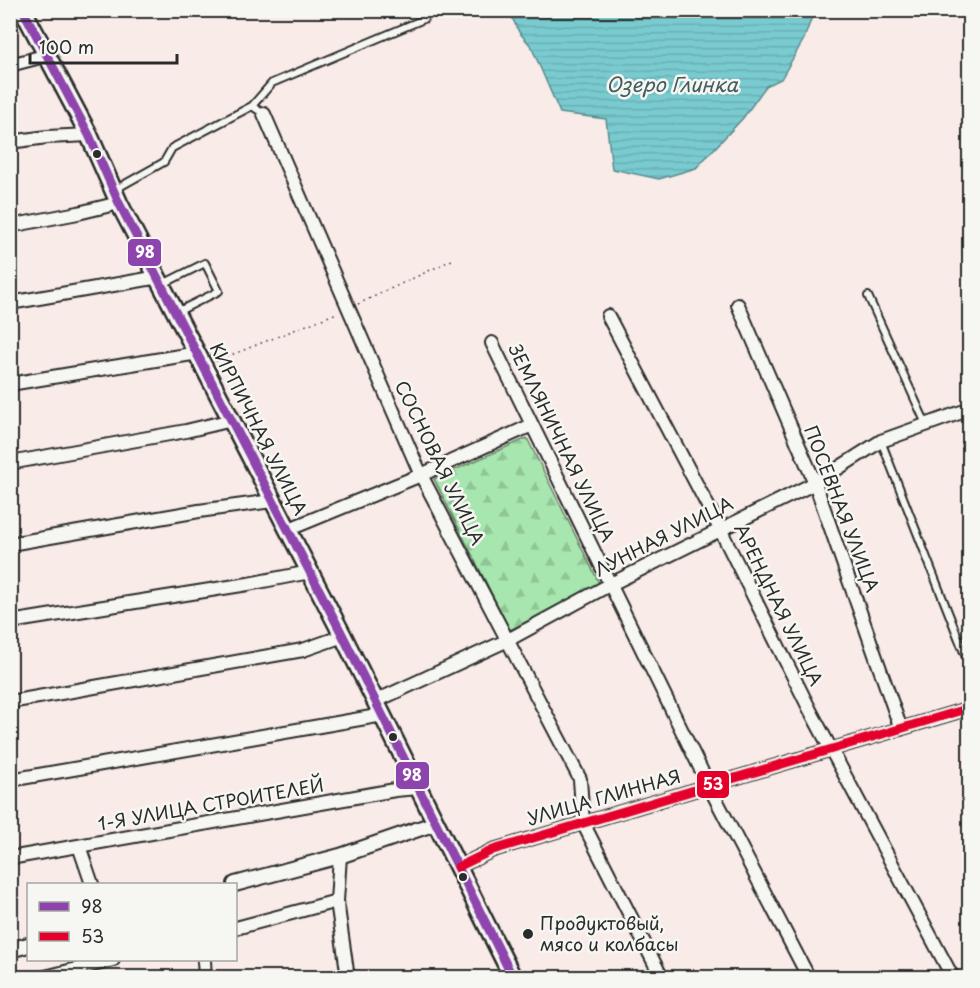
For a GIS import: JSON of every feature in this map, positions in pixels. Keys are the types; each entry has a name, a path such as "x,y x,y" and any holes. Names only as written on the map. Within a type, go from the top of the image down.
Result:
{"main road":[{"name":"КИРПИЧНАЯ УЛИЦА","path":"22,10 89,135 116,197 343,636 513,978"}],"street":[{"path":"10,65 48,55"},
{"name":"СОСНОВАЯ УЛИЦА","path":"264,114 421,475 580,779 583,823"},
{"path":"10,142 89,135"},
{"path":"10,226 78,213 116,197"},
{"path":"10,303 160,281"},
{"name":"ПОСЕВНАЯ УЛИЦА","path":"738,305 815,483 901,729"},
{"name":"АРЕНДНАЯ УЛИЦА","path":"608,316 720,529 810,711 953,978"},
{"name":"ЗЕМЛЯНИЧНАЯ УЛИЦА","path":"492,343 709,786 808,978"},
{"path":"10,384 201,359"},
{"name":"ЛУННАЯ УЛИЦА","path":"10,780 379,708 611,584 815,483 881,441 969,409"},
{"path":"10,463 186,431 232,420"},
{"path":"287,530 421,475 532,424"},
{"path":"10,544 199,511 272,501"},
{"path":"10,622 310,572"},
{"path":"10,702 303,650 343,636"},
{"name":"УЛИЦА ГЛИННАЯ","path":"458,867 493,850 969,709"},
{"name":"1-Я УЛИЦА СТРОИТЕЛЕЙ","path":"10,858 395,790 418,788"},
{"path":"237,884 340,856 436,823"},
{"path":"583,823 663,978"},
{"path":"79,846 91,883"},
{"path":"340,856 338,901 348,978"},
{"path":"237,928 338,901"},
{"path":"10,950 27,945"},
{"path":"41,978 109,961"},
{"path":"204,961 206,978"}],"lane":[{"path":"116,197 164,162 172,148 252,106 272,83 424,19"},
{"path":"252,106 264,114"},
{"path":"160,281 205,263 219,291 177,312"},
{"path":"868,296 926,425"},
{"path":"881,441 965,655"}],"path":[{"path":"201,359 348,309 452,260"}],"green space":[{"path":"527,438 600,585 510,630 434,479"}],"water":[{"name":"Озеро Глинка","path":"509,11 814,11 804,39 781,79 766,86 743,118 696,168 659,179 612,169 606,119 560,113 531,46 519,32"}],"transit line":[{"name":"98","path":"23,10 89,135 119,203 343,636 513,978"},
{"name":"53","path":"458,867 493,850 970,708"}],"place":[{"name":"Продуктовый, мясо и колбасы","path":"528,934"}]}
